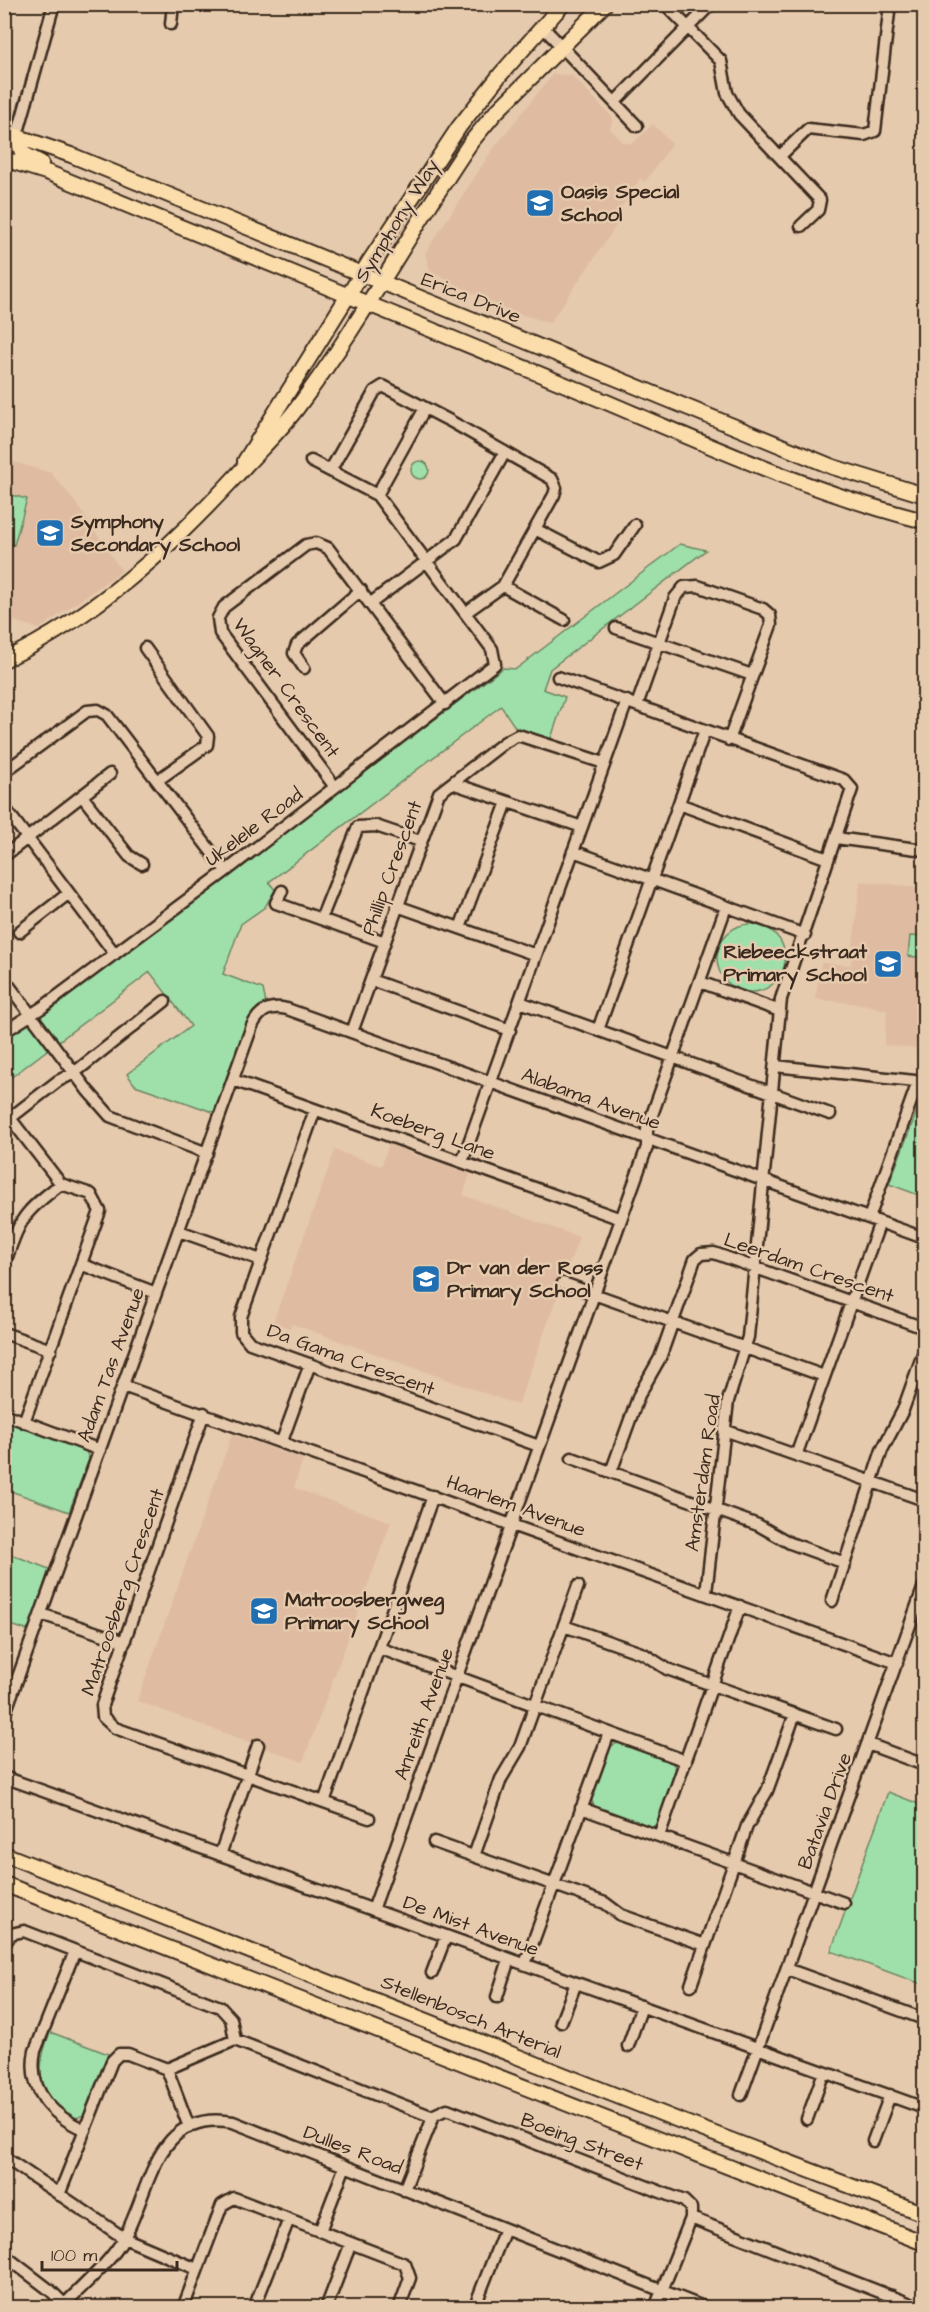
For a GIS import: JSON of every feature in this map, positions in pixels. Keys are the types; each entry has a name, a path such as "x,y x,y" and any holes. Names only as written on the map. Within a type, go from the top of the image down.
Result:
{"main road":[{"name":"Symphony Way","path":"238,473 362,275 459,127 542,26 563,4"},
{"name":"Symphony Way","path":"4,660 83,616 140,571 186,530 238,473 267,446 300,405 471,142 495,113 605,4"},
{"path":"8,137 27,157 81,180 127,205"},
{"name":"Erica Drive","path":"8,137 71,155 833,467 924,495"},
{"path":"4,159 127,205 773,471 854,501 924,521"},
{"name":"Stellenbosch Arterial","path":"4,1854 924,2214"},
{"path":"4,1884 924,2243"}],"street":[{"path":"8,137 54,4"},
{"path":"171,24 173,4"},
{"path":"665,4 721,61 727,93 734,107 820,200 818,210 801,226"},
{"path":"615,102 711,4"},
{"path":"780,156 808,129 864,135 875,131 890,4"},
{"path":"542,26 637,126"},
{"path":"311,461 330,471 377,495 465,613 503,586 554,495 555,483 505,452 388,387 379,387 330,471"},
{"path":"377,495 425,408"},
{"path":"371,603 456,539 505,452"},
{"path":"535,529 599,562 607,561 614,555 636,525"},
{"name":"Wagner Crescent","path":"335,787 219,633 218,618 224,606 310,544 322,544 328,548 371,603 445,704"},
{"path":"503,586 564,620"},
{"path":"462,1162 604,763 632,703 659,644 675,598 684,587 698,586 768,613 771,625 729,740 632,703 558,677"},
{"path":"304,668 294,653 297,645 361,590"},
{"name":"Ukelele Road","path":"4,1032 115,954 226,871 495,664 492,649 465,613"},
{"path":"616,628 752,675"},
{"path":"145,648 208,736 207,745 158,780"},
{"path":"4,771 87,711 98,710 107,715 226,871"},
{"path":"598,1030 705,730"},
{"name":"Phillip Crescent","path":"352,1032 439,793 505,742 518,735 604,763"},
{"name":"Amsterdam Road","path":"706,1593 728,1401 746,1349 783,989 805,935 828,859 852,794 848,782 729,740"},
{"path":"4,856 110,774"},
{"path":"452,783 582,827"},
{"path":"82,796 129,856 142,864"},
{"path":"460,928 507,802"},
{"path":"679,804 828,859"},
{"path":"4,807 115,954"},
{"path":"321,919 358,827 376,826 420,841"},
{"path":"836,838 924,850"},
{"path":"573,851 805,935"},
{"path":"282,891 276,903 385,942"},
{"path":"19,932 69,893"},
{"path":"397,906 537,955"},
{"name":"Anreith Avenue","path":"373,1910 647,1147 647,1129 726,907"},
{"path":"4,979 74,1073 110,1116 207,1153"},
{"path":"371,980 510,1030"},
{"path":"700,982 780,1011"},
{"path":"24,1422 100,1219 99,1204 91,1194 62,1184 7,1120 58,1081 74,1073 165,1001"},
{"path":"520,1002 830,1114"},
{"name":"Alabama Avenue","path":"252,1026 258,1016 267,1009 276,1007 352,1032 924,1238"},
{"name":"Adam Tas Avenue","path":"4,1716 252,1026"},
{"path":"775,1066 921,1082 869,1218"},
{"name":"Koeberg Lane","path":"233,1080 621,1219"},
{"name":"Da Gama Crescent","path":"315,1110 261,1260 242,1317 241,1332 250,1343 539,1446"},
{"path":"4,1265 18,1226 28,1210 62,1184"},
{"path":"797,1453 880,1222"},
{"path":"179,1231 261,1260"},
{"name":"Leerdam Crescent","path":"610,1472 639,1395 656,1367 695,1259 701,1254 714,1252 924,1328"},
{"path":"83,1265 156,1293"},
{"path":"563,1283 825,1376"},
{"path":"4,1333 51,1350"},
{"path":"832,1601 887,1437 903,1410 924,1351"},
{"path":"282,1441 310,1364"},
{"name":"Haarlem Avenue","path":"123,1386 204,1413 897,1663"},
{"name":"Matroosberg Crescent","path":"204,1413 102,1705 106,1720 115,1728 369,1818"},
{"path":"4,1414 100,1450"},
{"path":"724,1430 797,1453 924,1500"},
{"path":"572,1458 766,1529 790,1543 845,1563"},
{"path":"324,1802 433,1496"},
{"path":"474,1856 501,1779 520,1747 578,1586"},
{"name":"Batavia Drive","path":"741,2095 897,1663 920,1613 924,1586"},
{"path":"660,1836 740,1606"},
{"path":"41,1614 125,1642"},
{"path":"564,1626 644,1654 667,1669 836,1729"},
{"path":"379,1648 686,1761"},
{"path":"691,1985 751,1817 767,1791 795,1714"},
{"path":"525,1964 609,1732"},
{"path":"868,1744 924,1765"},
{"path":"220,1855 258,1745"},
{"name":"De Mist Avenue","path":"4,1777 924,2108"},
{"path":"581,1808 844,1903"},
{"path":"434,1842 605,1903 628,1918 705,1945"},
{"path":"4,1945 11,1934 22,1931 220,2007 231,2019 235,2040"},
{"path":"432,1973 446,1936"},
{"path":"75,1951 36,2051 33,2066 38,2090 46,2103 64,2119 85,2130"},
{"path":"497,1997 509,1959"},
{"path":"787,1969 924,2019"},
{"path":"561,2022 576,1983"},
{"path":"628,2046 642,2006"},
{"path":"59,2195 116,2055 125,2053 167,2069 235,2040 433,2117 404,2190"},
{"path":"167,2069 189,2127"},
{"path":"807,2119 824,2072"},
{"path":"873,2141 890,2095"},
{"name":"Boeing Street","path":"433,2117 438,2110 447,2109 472,2118 684,2201 691,2208 691,2218"},
{"name":"Dulles Road","path":"67,2306 124,2238 161,2152 173,2137 189,2127 215,2121 233,2122 706,2307"},
{"path":"4,2157 124,2238 197,2269"},
{"path":"320,2231 345,2166"},
{"path":"183,2307 226,2200 237,2198 408,2267 410,2278 399,2307"},
{"path":"656,2307 691,2218 921,2307"},
{"path":"254,2307 289,2219"},
{"path":"474,2307 505,2229"},
{"path":"326,2307 351,2243"},
{"path":"4,2255 67,2306"},
{"path":"887,2307 892,2296"}],"shaded area":[{"name":"Oasis Special School","path":"553,74 572,75 613,118 610,129 624,143 633,143 653,124 672,144 645,182 640,179 613,219 618,223 550,323 503,309 430,271 425,253 493,149"},
{"name":"Symphony Secondary School","path":"4,459 51,473 70,495 122,571 39,629 5,618"},
{"name":"Riebeeckstraat Primary School","path":"860,881 924,888 924,1049 884,1045 887,1011 868,1005 815,999 821,963 851,965"},
{"name":"Dr van der Ross Primary School","path":"389,1144 410,1151 411,1154 471,1172 463,1195 579,1237 518,1405 292,1324 290,1328 273,1322 335,1150 381,1166"},
{"name":"Matroosbergweg Primary School","path":"232,1434 303,1459 294,1488 391,1522 303,1762 137,1701"}],"green space":[{"path":"420,461 426,464 429,470 426,476 420,479 414,476 411,470 414,464"},
{"path":"4,493 27,499 14,545 5,543"},
{"path":"680,544 706,550 550,669 543,689 565,697 550,741 517,730 501,706 269,882 275,890 265,907 241,924 223,974 263,989 266,1004 249,1020 216,1113 135,1085 127,1074 191,1026 150,972 5,1082 5,1037 24,1023 44,1013 503,668 516,669"},
{"path":"744,924 758,924 770,929 780,939 785,958 780,977 770,987 758,992 744,992 732,987 722,977 717,965 717,951 722,939 732,929"},
{"path":"910,936 924,937 924,958 908,956"},
{"path":"924,1093 924,1197 889,1184"},
{"path":"5,1421 86,1451 89,1459 69,1512 5,1489"},
{"path":"5,1552 49,1569 29,1631 5,1623"},
{"path":"620,1742 671,1760 677,1771 658,1823 652,1827 596,1809 591,1799 611,1746"},
{"path":"888,1792 924,1806 924,1985 831,1951"},
{"path":"50,2032 108,2054 84,2115 76,2118 62,2110 53,2101 42,2081 42,2059"}],"place":[{"name":"Oasis Special School","path":"540,203"},
{"name":"Symphony Secondary School","path":"50,533"},
{"name":"Riebeeckstraat Primary School","path":"888,964"},
{"name":"Dr van der Ross Primary School","path":"426,1279"},
{"name":"Matroosbergweg Primary School","path":"264,1611"}]}
